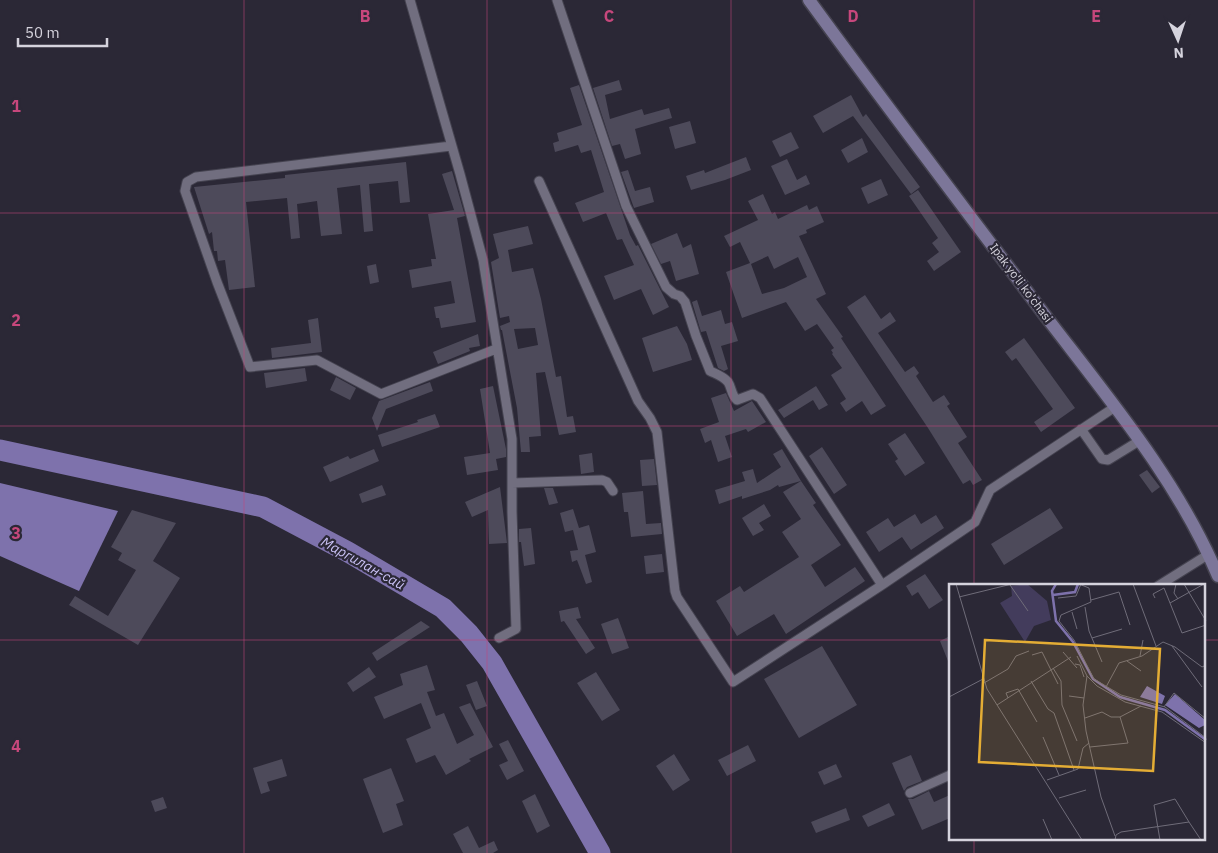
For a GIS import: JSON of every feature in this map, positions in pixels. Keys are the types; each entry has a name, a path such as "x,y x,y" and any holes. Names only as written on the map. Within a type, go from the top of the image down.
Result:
{"main road":[{"name":"Ipak yo'li ko'chasi","path":"809,0 1115,407 1189,516 1218,576"}],"street":[{"path":"410,0 483,260 512,439 516,629 499,638"},
{"path":"557,0 626,206 666,287 674,294 680,296 685,302 710,370 728,381 734,398 737,400 753,394 760,398 882,585"},
{"path":"452,146 196,177 187,182 185,191 217,282 250,367 317,360 381,394 496,349"},
{"path":"539,181 638,401 657,432 677,597 733,682 975,522 990,490 1115,407"},
{"path":"1081,429 1102,459 1108,460 1139,441"},
{"path":"512,483 602,480 608,482 613,491"},
{"path":"1161,584 1209,554"},
{"path":"910,793 949,775"}],"shaded area":[{"path":"0,483 118,511 79,591 0,556"}],"building":[{"path":"619,80 622,90 605,95 610,119 642,109 644,115 669,108 672,118 635,129 641,154 625,159 620,144 612,146 593,88"},
{"path":"579,85 630,235 636,246 638,245 669,307 653,315 641,289 614,300 604,276 634,265 622,239 617,240 606,213 583,222 575,203 604,192 591,150 581,153 578,145 555,152 553,143 559,141 557,133 582,125 570,88"},
{"path":"851,95 863,117 866,114 920,187 911,194 853,116 823,133 813,116"},
{"path":"690,121 696,143 675,149 669,127"},
{"path":"791,132 799,148 780,157 772,141"},
{"path":"862,138 868,152 848,163 841,150"},
{"path":"746,157 751,170 691,190 686,176 704,170 705,173"},
{"path":"787,159 797,180 806,175 810,184 785,195 771,166"},
{"path":"406,162 410,202 400,203 398,181 369,184 373,231 364,232 360,185 337,188 342,234 321,236 317,201 297,204 300,238 291,239 287,198 246,202 255,287 229,290 225,260 218,261 217,251 214,251 212,232 209,234 194,187 285,178 285,175"},
{"path":"628,170 635,191 650,187 654,202 634,208 621,172"},
{"path":"452,171 465,216 457,218 476,322 441,328 439,318 436,318 434,307 455,303 451,281 412,288 409,270 432,266 431,259 436,259 428,214 454,210 442,174"},
{"path":"881,179 888,195 868,204 861,188"},
{"path":"918,190 961,252 934,271 927,261 939,252 932,243 938,238 909,196"},
{"path":"763,194 772,214 775,212 778,219 807,205 809,210 817,206 824,222 806,230 807,233 799,236 826,294 816,299 843,337 841,338 886,406 871,415 862,401 846,412 840,403 846,399 831,375 842,368 832,354 831,350 834,348 817,324 805,331 786,302 742,318 726,272 750,263 740,242 730,247 724,236 758,220 748,201","holes":["768,256 774,269 798,257 807,277 784,288 762,294 751,264"]},
{"path":"528,226 533,244 508,250 512,272 533,268 556,377 561,376 567,417 573,416 576,432 559,435 545,372 536,373 541,436 529,437 530,452 521,452 517,408 500,326 510,322 509,316 500,318 491,262 499,258 493,234","holes":["535,328 538,345 518,349 514,329"]},
{"path":"677,233 683,248 691,244 699,274 676,281 670,261 661,264 651,244"},
{"path":"376,264 379,282 370,284 367,266"},
{"path":"865,295 881,319 890,312 896,321 878,333 905,372 914,366 919,373 916,376 933,402 944,395 950,404 947,406 967,437 958,443 982,480 973,485 970,480 963,484 847,307"},
{"path":"697,300 702,316 721,310 725,324 732,322 738,341 721,346 728,369 724,371 718,368 706,331 701,332 692,302"},
{"path":"318,318 322,352 272,358 271,348 311,343 308,320"},
{"path":"677,326 687,344 692,360 653,372 642,338"},
{"path":"478,334 480,346 469,348 470,351 438,364 433,352"},
{"path":"1024,338 1075,408 1041,432 1034,422 1053,409 1016,358 1012,361 1005,352"},
{"path":"305,368 307,381 266,388 264,373"},
{"path":"336,377 356,388 350,400 330,390"},
{"path":"430,382 433,391 386,409 377,431 372,418 379,401"},
{"path":"493,386 506,457 496,459 498,470 467,475 464,457 490,453 480,389"},
{"path":"816,386 828,405 819,410 813,400 784,418 778,410"},
{"path":"726,393 734,411 752,401 766,422 748,432 746,429 725,436 732,457 718,462 711,440 705,443 700,429 719,422 711,398"},
{"path":"435,414 440,427 382,447 378,435 418,422 417,420"},
{"path":"905,433 925,463 905,476 895,461 898,459 888,444"},
{"path":"822,447 847,485 834,494 809,456"},
{"path":"374,449 379,461 330,482 323,467 348,456 350,459"},
{"path":"782,449 801,481 779,487 778,485 770,490 742,499 742,496 719,504 715,490 745,481 742,472 753,469 757,483 781,467 773,454"},
{"path":"592,453 594,472 581,474 579,455"},
{"path":"654,459 657,485 642,486 640,460"},
{"path":"1147,470 1160,487 1152,493 1139,475"},
{"path":"801,481 816,503 813,505 841,545 811,565 825,587 855,567 865,581 786,634 774,614 737,636 716,601 740,586 744,592 799,557 782,532 801,519 783,492"},
{"path":"382,485 386,495 362,503 359,494"},
{"path":"500,487 507,543 489,544 488,510 472,517 465,502"},
{"path":"544,488 553,488 558,503 549,505"},
{"path":"643,491 646,524 661,523 662,534 631,537 628,512 624,512 622,493"},
{"path":"764,504 771,516 759,523 764,530 753,536 742,518"},
{"path":"1050,508 1063,528 1004,565 991,544"},
{"path":"573,509 579,528 589,525 596,552 585,555 592,582 586,584 577,560 572,562 570,551 578,550 573,530 565,532 560,513"},
{"path":"132,510 176,523 153,561 180,578 138,645 69,605 75,596 108,616 136,570 118,560 122,553 111,547"},
{"path":"915,514 921,524 936,515 944,528 911,550 902,537 879,552 866,532 888,518 894,527"},
{"path":"531,528 535,564 524,566 521,542 519,542 519,529"},
{"path":"662,554 664,572 646,574 644,556"},
{"path":"925,574 943,600 929,609 918,592 912,596 906,586"},
{"path":"578,607 581,618 576,619 595,648 586,654 564,621 561,622 559,611"},
{"path":"618,618 629,648 612,654 601,624"},
{"path":"421,621 430,627 377,661 372,653"},
{"path":"949,636 949,664 940,641"},
{"path":"822,646 857,705 799,738 764,679"},
{"path":"427,665 435,690 427,692 436,716 444,713 457,744 474,735 459,707 470,703 493,747 469,759 471,761 446,775 435,755 416,763 406,739 431,728 421,703 384,719 374,697 403,685 400,674"},
{"path":"369,667 376,677 353,692 347,683"},
{"path":"596,672 620,710 602,721 577,683"},
{"path":"477,681 487,706 476,710 466,685"},
{"path":"508,740 524,771 507,780 499,765 508,761 499,744"},
{"path":"748,745 756,761 727,776 718,760"},
{"path":"674,754 690,780 673,791 656,766"},
{"path":"911,755 922,781 907,787 904,791 892,763"},
{"path":"282,759 287,776 267,782 270,791 261,794 253,768"},
{"path":"836,764 842,777 824,785 818,772"},
{"path":"391,768 404,801 396,804 403,825 383,833 363,779"},
{"path":"929,791 934,802 949,795 949,818 922,830 908,799 913,799"},
{"path":"535,794 550,826 537,833 522,801"},
{"path":"163,797 167,808 155,812 151,801"},
{"path":"889,803 895,815 868,827 862,816"},
{"path":"846,808 850,820 816,833 811,822"},
{"path":"468,826 479,848 494,841 498,850 493,853 463,853 453,834"}],"waterway":[{"name":"Маргилан-сай","path":"0,450 263,507 348,552 443,608 469,634 492,663 600,853"}]}
